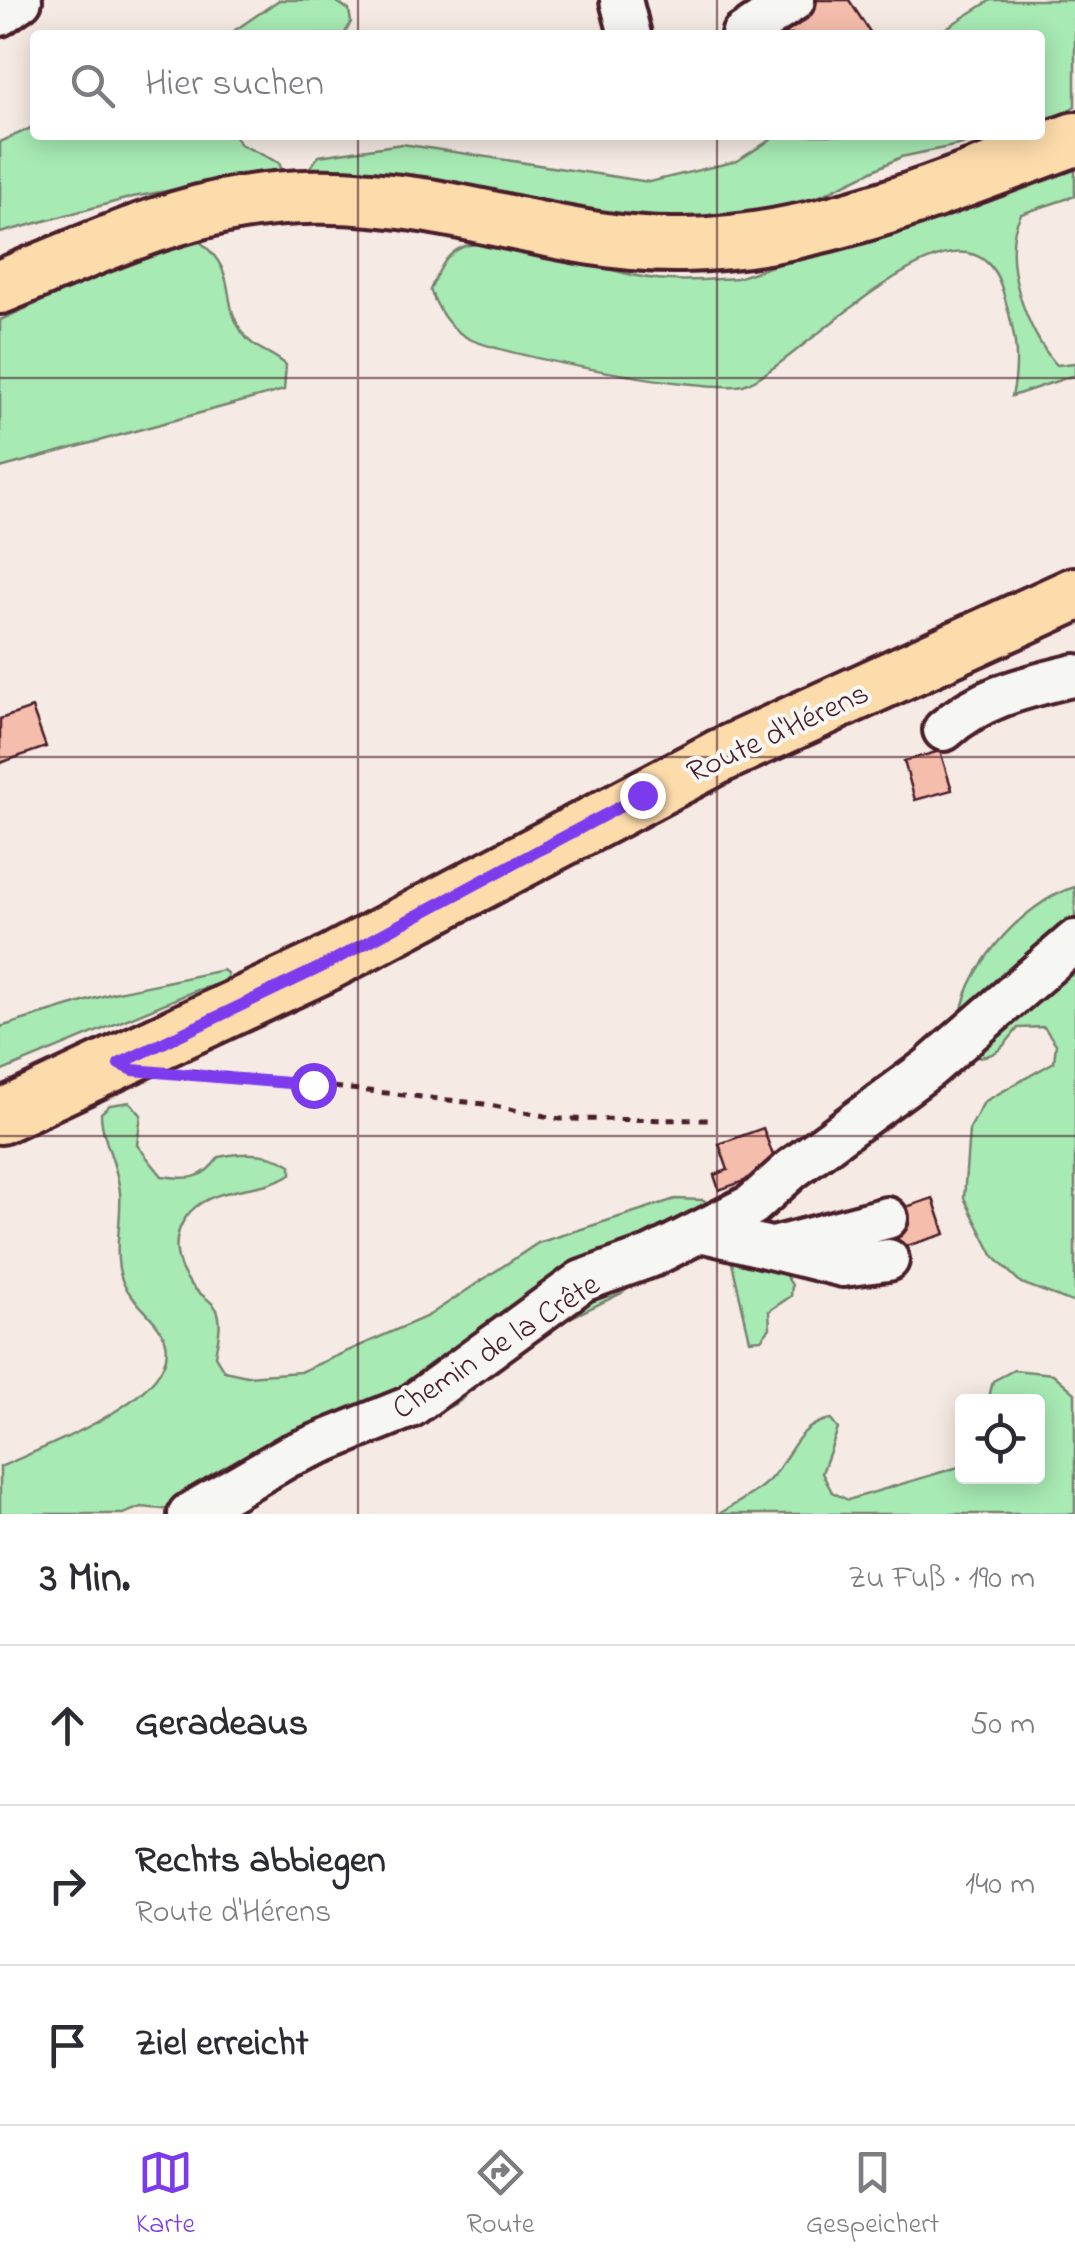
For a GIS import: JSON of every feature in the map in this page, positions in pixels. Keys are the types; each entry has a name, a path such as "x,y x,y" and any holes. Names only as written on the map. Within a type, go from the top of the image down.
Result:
{"main road":[{"path":"0,288 183,214 282,196 370,198 650,245 761,239 846,220 1075,139"},
{"name":"Route d'Hérens","path":"0,1117 321,967 720,756 1075,594"}],"street":[{"path":"0,15 21,0"},
{"path":"620,0 629,30"},
{"path":"749,30 794,0"},
{"path":"944,730 964,712 1003,693 1075,675"},
{"name":"Chemin de la Crête","path":"190,1514 288,1456 410,1407 582,1281 652,1256 752,1205 792,1169 928,1068 1075,941"},
{"path":"777,1247 887,1218"},
{"path":"702,1231 843,1266 888,1260"}],"path":[{"path":"180,1070 484,1104 560,1119 715,1120"}],"green space":[{"path":"279,0 334,0 349,10 351,22 347,30 235,30"},
{"path":"991,0 1075,0 1075,106 1045,125 1045,30 943,30"},
{"path":"30,128 30,140 237,140 279,163 282,170 133,197 0,233 0,142"},
{"path":"770,140 982,140 901,157 785,213 698,222 630,219 499,194 314,173 310,167 319,156 402,144 649,182 737,161"},
{"path":"1075,164 1075,196 1021,214 1013,251 1019,293 1035,334 1057,365 1075,363 1075,375 1012,396 1015,344 1003,292 984,260 955,253 919,264 879,287 767,372 743,385 648,379 485,345 453,327 430,290 454,251 486,243 649,278 737,278"},
{"path":"198,240 220,264 231,308 242,332 251,343 286,365 284,390 0,468 0,320 169,244"},
{"path":"1075,887 1075,1303 1021,1283 994,1257 964,1198 969,1130 984,1102 1054,1062 1056,1044 1044,1027 1018,1028 993,1054 971,1057 961,1027 970,985 998,942 1036,907"},
{"path":"223,970 228,974 225,983 197,990 0,1072 0,1027 113,993"},
{"path":"130,1102 141,1115 137,1145 162,1176 195,1177 219,1157 237,1154 265,1155 291,1165 291,1174 279,1180 200,1203 179,1231 177,1251 182,1271 219,1315 215,1356 224,1371 247,1376 300,1372 428,1316 538,1243 675,1199 703,1200 757,1231 792,1285 791,1296 769,1311 770,1328 761,1339 750,1340 732,1263 717,1249 694,1248 620,1294 518,1343 460,1401 391,1439 368,1442 172,1510 141,1507 123,1514 0,1514 0,1467 74,1434 132,1400 153,1381 165,1360 165,1339 130,1293 119,1267 120,1193 101,1113 110,1105"},
{"path":"1014,1370 1053,1374 1075,1393 1075,1514 719,1514 764,1484 804,1433 830,1419 838,1429 822,1473 832,1492 848,1500 955,1468 955,1484 1045,1484 1045,1394 990,1394 993,1381"}],"building":[{"path":"816,0 849,0 869,30 771,30"},
{"path":"32,708 46,747 0,763 0,719"},
{"path":"940,751 952,790 915,800 904,761"},
{"path":"763,1128 778,1169 719,1190 714,1175 728,1170 719,1144"},
{"path":"933,1198 945,1234 862,1260 856,1243 897,1210"}],"route":[{"path":"313,1085 180,1070 133,1070 119,1064 321,967 642,795"}]}
